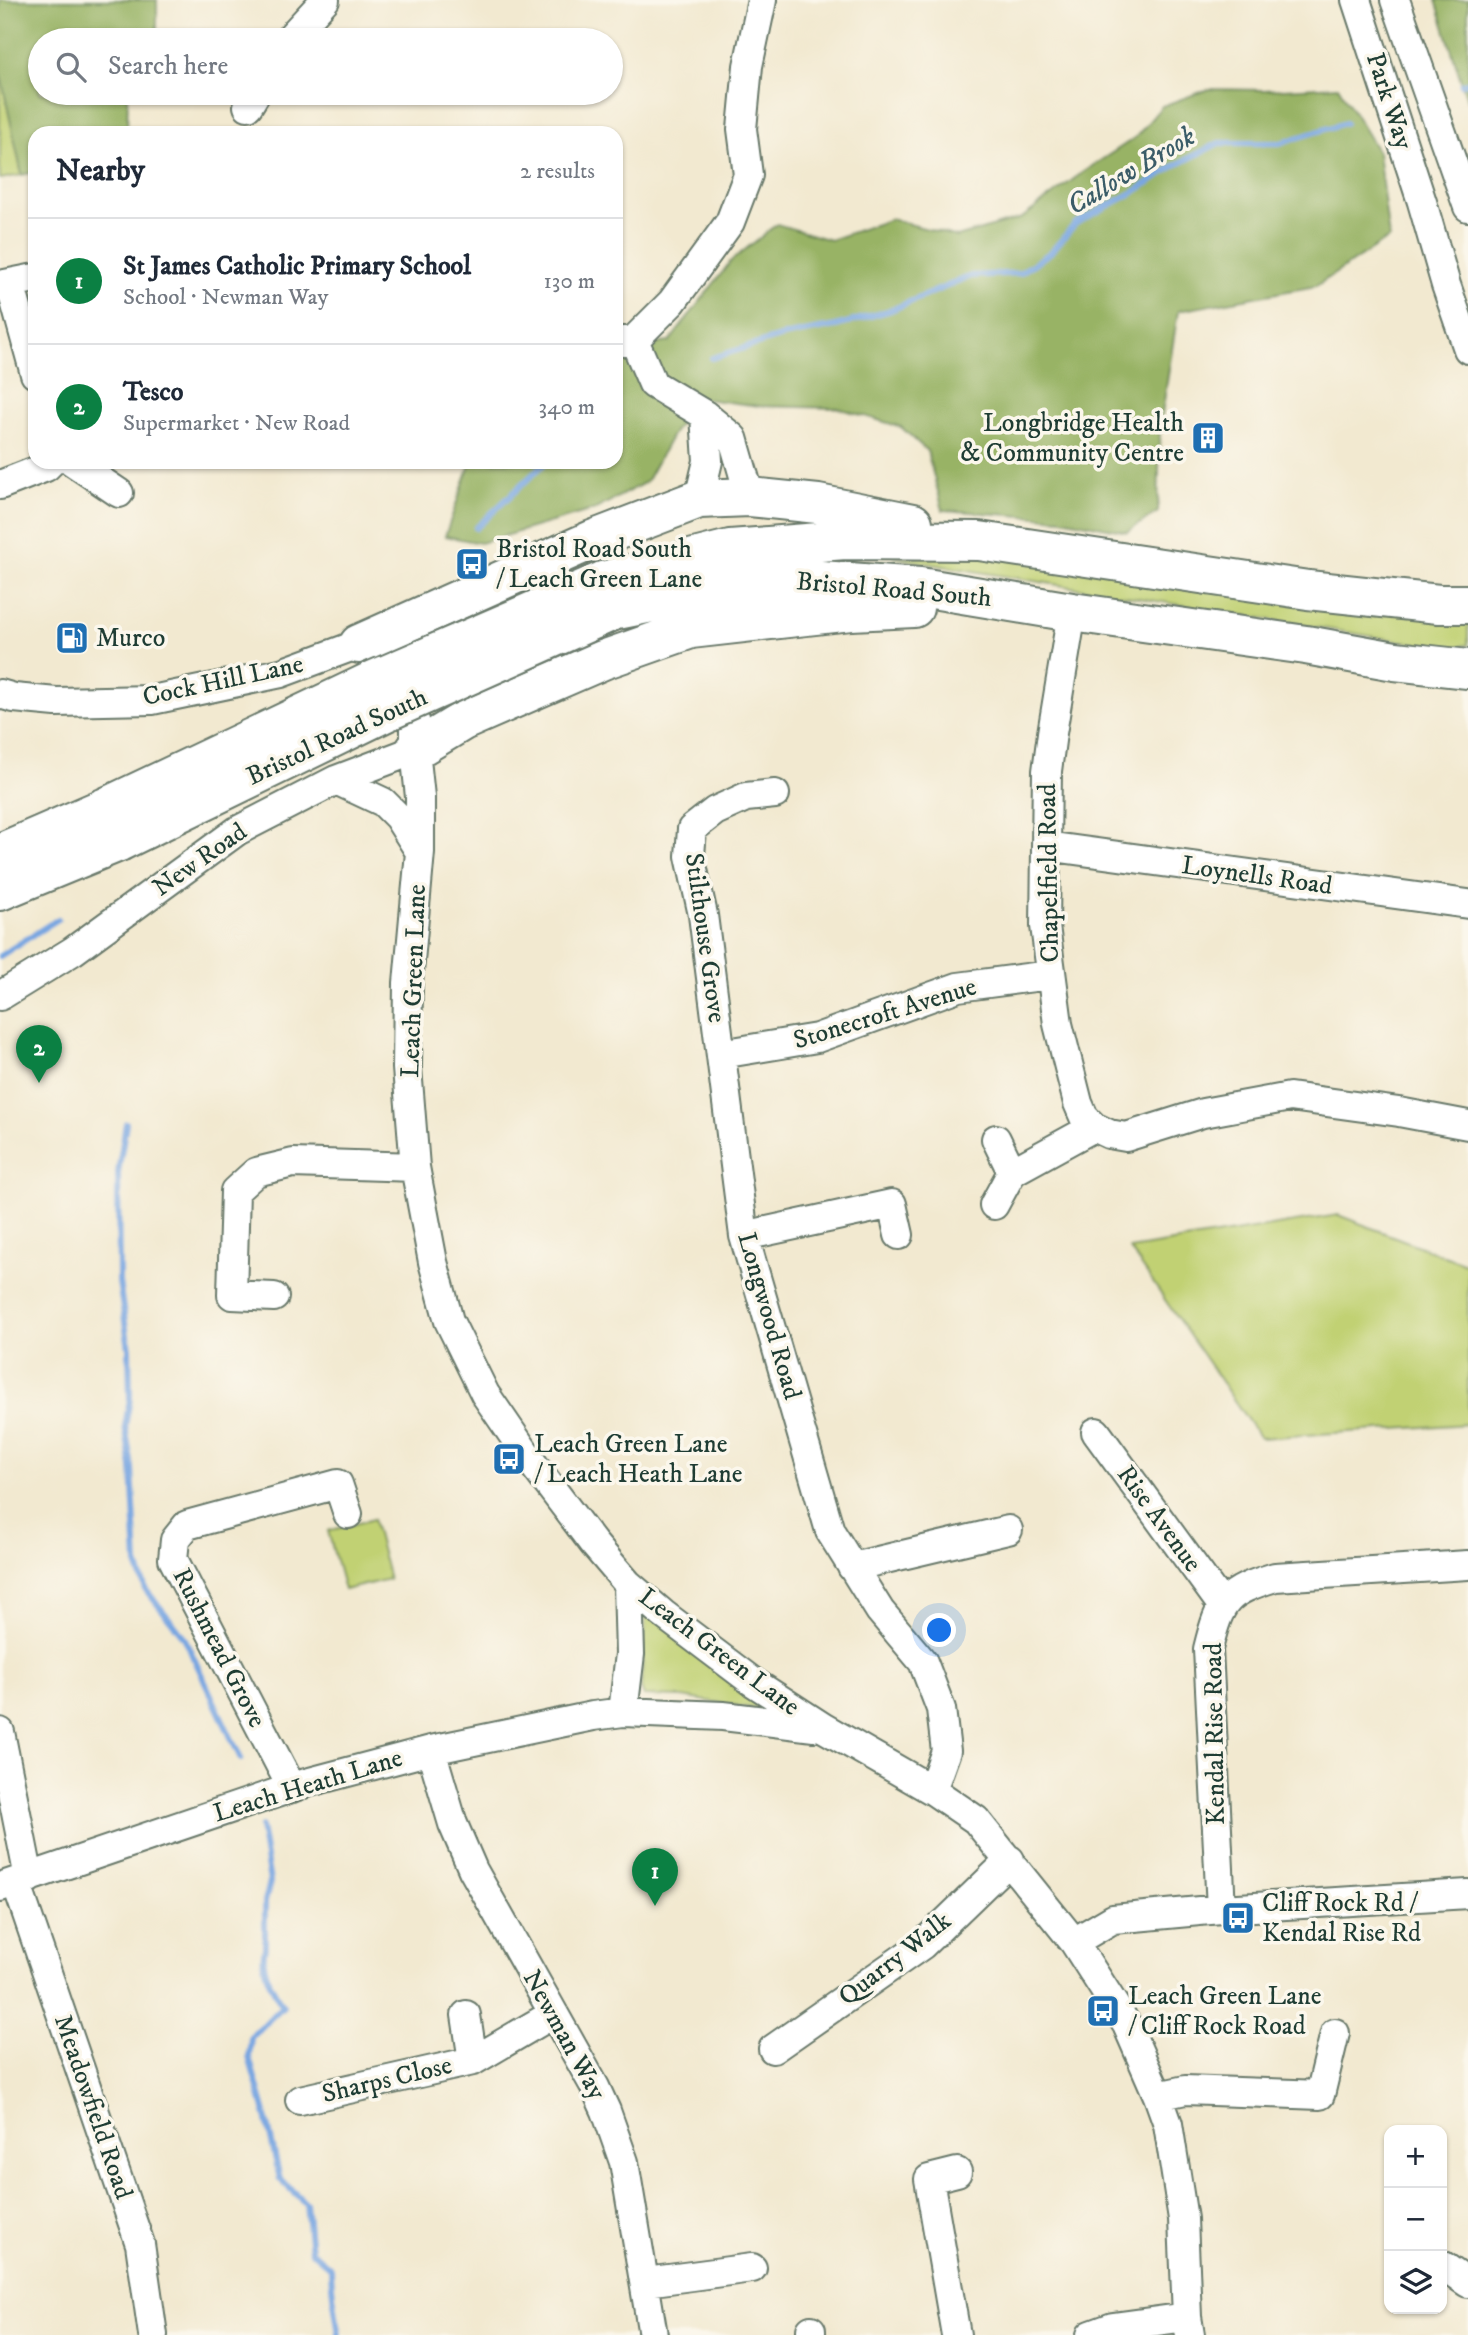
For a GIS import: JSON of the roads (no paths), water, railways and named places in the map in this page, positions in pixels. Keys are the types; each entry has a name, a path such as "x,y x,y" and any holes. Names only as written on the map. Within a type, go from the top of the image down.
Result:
{"highway":[{"path":"359,644 579,546 699,499 750,497 818,504 913,523 979,541"},
{"name":"Bristol Road South","path":"0,853 106,807 374,680 730,549 845,540 979,541 1308,590 1439,604 1468,604"},
{"name":"Bristol Road South","path":"0,891 119,842 384,713 608,596 806,579 920,587 1072,612 1468,669"},
{"path":"415,750 463,721 603,660 691,629 851,611 1028,603"}],"street":[{"path":"299,28 325,0"},
{"path":"750,497 733,438 705,415 653,384 625,341 672,302 730,222 748,176 742,129 748,66 762,0"},
{"name":"Park Way","path":"1356,0 1452,199 1446,285 1468,349"},
{"name":"Park Way","path":"1395,0 1432,108 1452,199 1468,297"},
{"path":"15,282 28,342"},
{"path":"699,499 708,461 705,415"},
{"path":"0,485 42,469"},
{"path":"83,469 119,493"},
{"name":"Chapelfield Road","path":"1072,612 1049,758 1045,926 1058,1024 1079,1103 1084,1117 1094,1127"},
{"path":"359,644 359,664 393,734 415,750"},
{"name":"Cock Hill Lane","path":"0,694 56,702 152,700 281,673 359,644"},
{"name":"New Road","path":"0,996 73,951 237,831 336,780 415,750"},
{"name":"Leach Green Lane","path":"415,750 420,797 420,852 408,984 407,1068 415,1167 433,1262 449,1321 485,1394 555,1494 628,1584 753,1682 824,1728 932,1790 976,1820 1074,1942 1127,2025 1168,2124 1183,2218 1189,2326"},
{"path":"336,780 383,802 398,817 420,852"},
{"name":"Stilthouse Grove","path":"721,1054 704,915 690,856 692,829 715,811 746,797 775,794"},
{"name":"Loynells Road","path":"1046,846 1468,904"},
{"name":"Stonecroft Avenue","path":"721,1054 817,1038 958,987 1050,975"},
{"name":"Longwood Road","path":"721,1054 744,1237 831,1531 880,1611 923,1662 941,1709 946,1751 932,1790"},
{"path":"994,1205 1012,1172 1094,1127 1109,1134 1126,1136 1203,1114 1290,1097 1399,1112 1468,1125"},
{"path":"996,1139 1012,1172"},
{"path":"274,1297 232,1295 235,1191 256,1172 293,1163 415,1167"},
{"path":"744,1237 892,1204 899,1236"},
{"name":"Rise Avenue","path":"1096,1432 1222,1605"},
{"name":"Rushmead Grove","path":"292,1788 173,1559 175,1540 187,1525 338,1483 348,1514"},
{"path":"852,1567 1008,1530"},
{"name":"Kendal Rise Road","path":"1221,1909 1208,1649 1222,1605 1247,1585 1275,1577 1468,1565"},
{"path":"623,1713 630,1654 628,1584"},
{"name":"Leach Heath Lane","path":"15,1882 292,1788 431,1750 593,1716 623,1713 723,1716 824,1728"},
{"name":"Meadowfield Road","path":"0,1732 15,1882 140,2244 153,2335"},
{"name":"Newman Way","path":"431,1750 453,1824 472,1870 606,2111 624,2162 653,2335"},
{"name":"Quarry Walk","path":"772,2049 922,1945 1010,1860"},
{"path":"1074,1942 1113,1919 1221,1909 1468,1894"},
{"name":"Sharps Close","path":"300,2100 473,2061 552,2014"},
{"name":"Sharps Close","path":"466,2015 473,2061"},
{"path":"1158,2096 1185,2090 1320,2095 1335,2033"},
{"path":"956,2335 929,2179 957,2172"},
{"path":"646,2283 752,2268"},
{"path":"1447,2269 1468,2283"},
{"path":"1091,2335 1113,2327 1189,2326"}],"waterway":[{"name":"Callow Brook","path":"1462,84 1468,83"},
{"name":"Callow Brook","path":"712,358 783,336 836,326 891,310 971,276 1020,273 1051,252 1076,223 1219,143 1280,143 1345,123"},
{"name":"Callow Brook","path":"476,528 539,469"},
{"name":"Callow Brook","path":"0,956 58,919"},
{"path":"126,1123 118,1173 119,1282 129,1349 130,1399 125,1426 132,1467 137,1564 146,1590 184,1637 241,1759"},
{"path":"261,1827 270,1882 265,1902 264,1963 268,1979 283,2006 251,2037 249,2057 280,2179 306,2204 311,2251 331,2268 339,2335"}],"place":[{"name":"Longbridge Health & Community Centre","path":"1208,438"},
{"name":"Bristol Road South / Leach Green Lane","path":"472,564"},
{"name":"Murco","path":"72,638"},
{"name":"Tesco","path":"39,1083"},
{"name":"Leach Green Lane / Leach Heath Lane","path":"509,1459"},
{"name":"St James Catholic Primary School","path":"655,1906"},
{"name":"Cliff Rock Rd / Kendal Rise Rd","path":"1238,1918"},
{"name":"Leach Green Lane / Cliff Rock Road","path":"1103,2011"}]}
